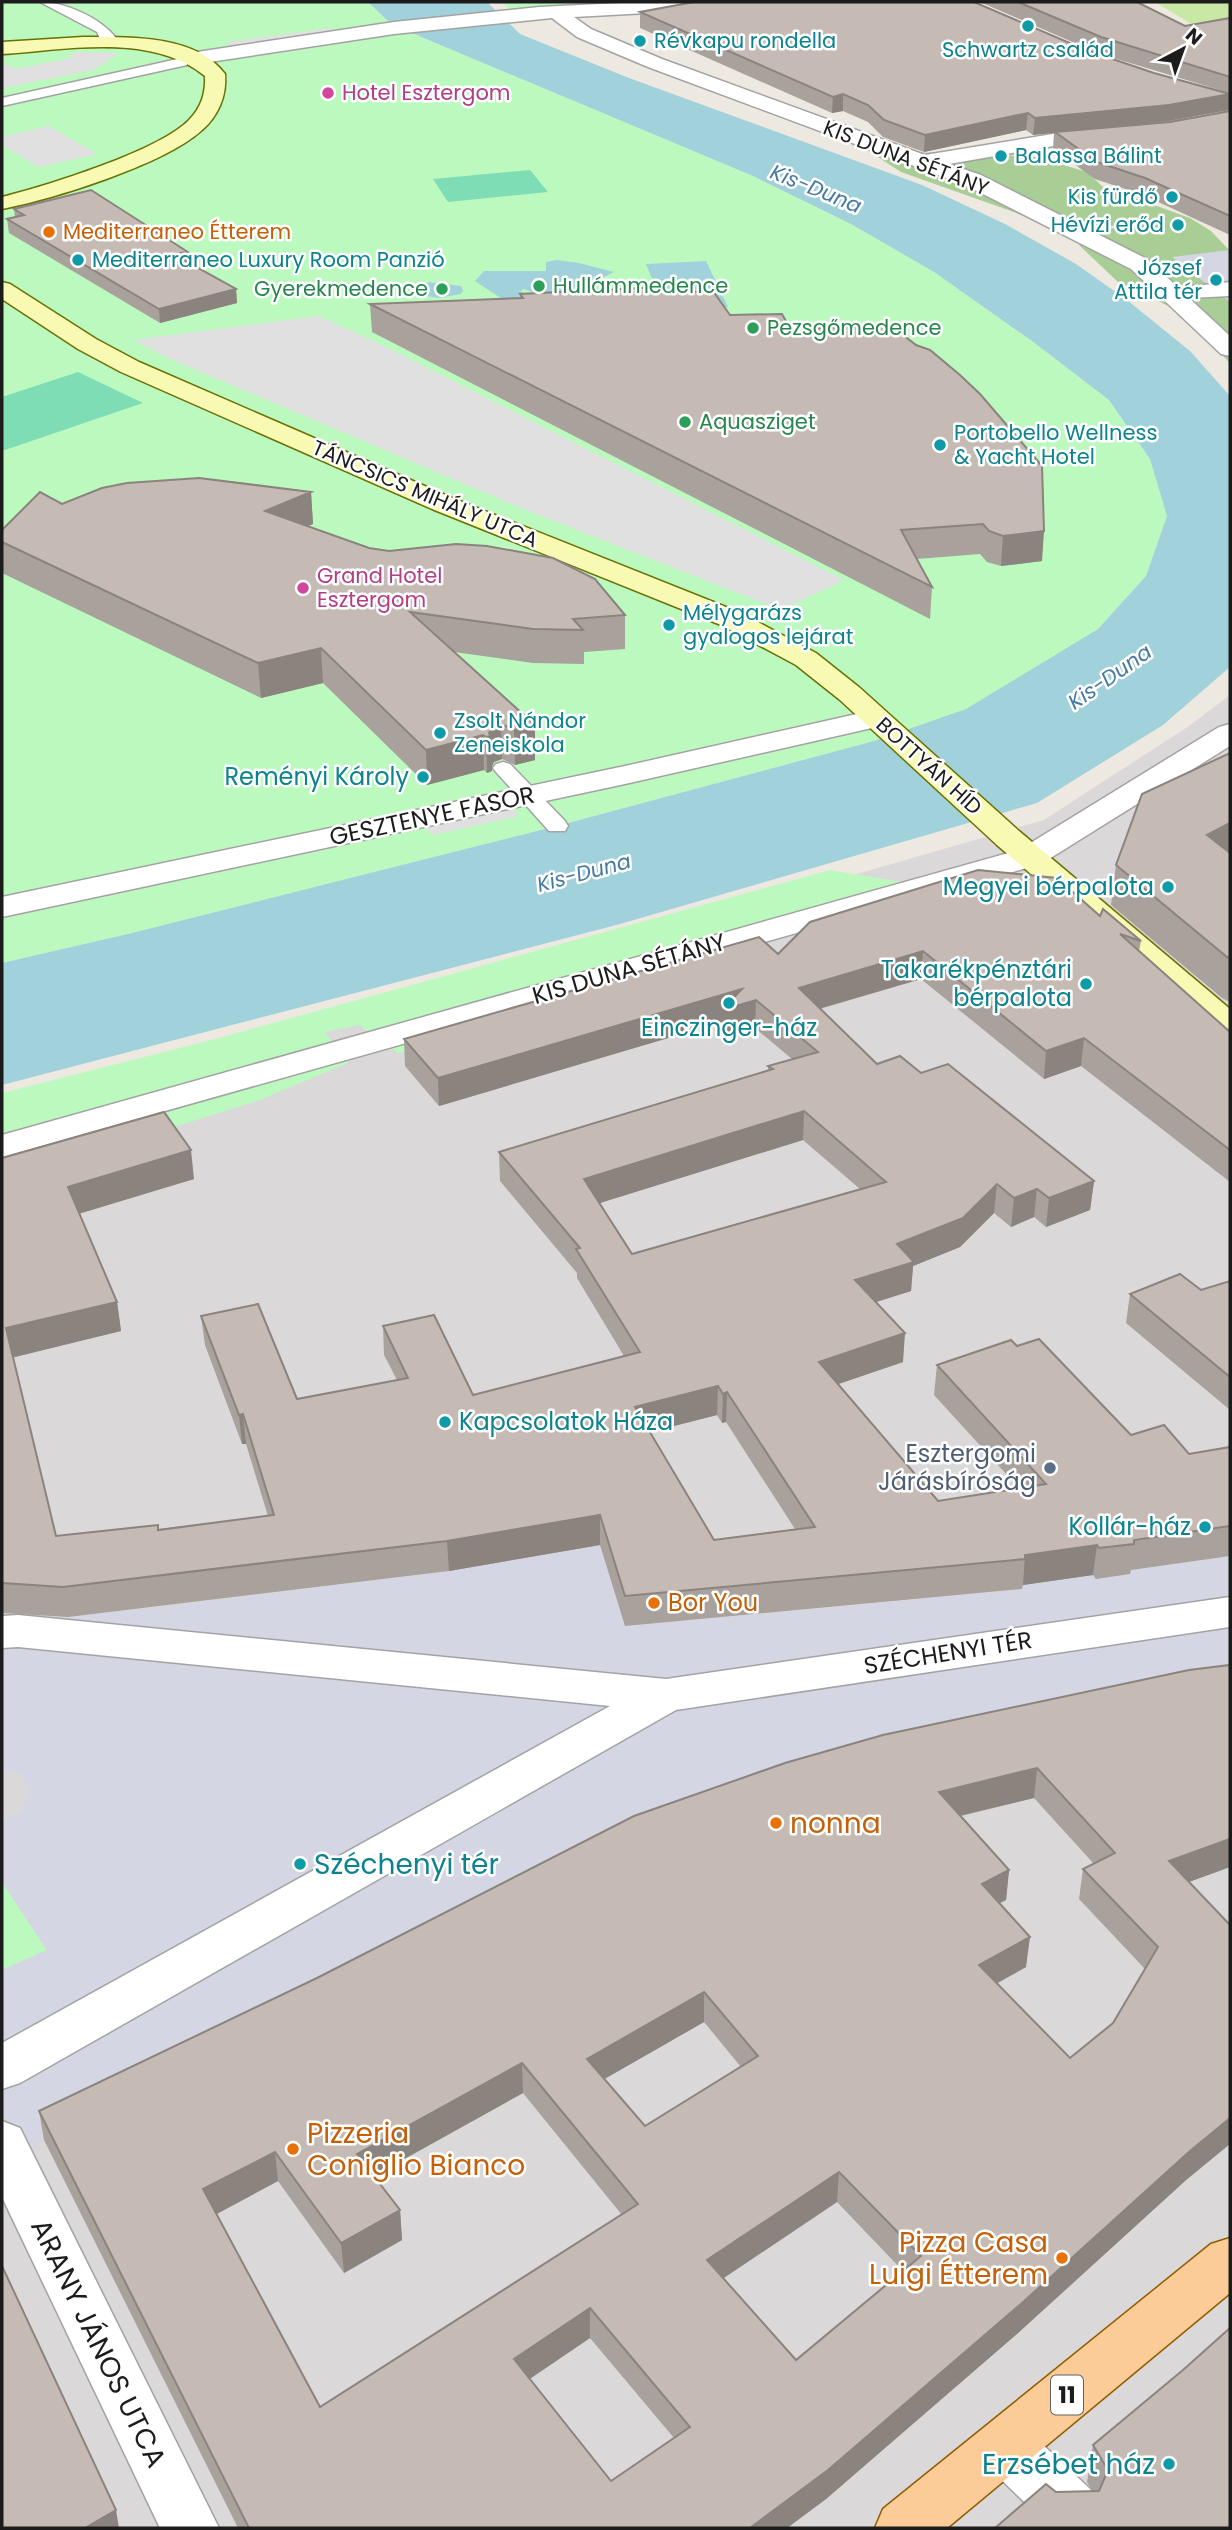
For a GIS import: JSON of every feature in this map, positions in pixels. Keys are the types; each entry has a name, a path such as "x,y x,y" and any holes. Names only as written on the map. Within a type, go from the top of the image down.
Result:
{"main road":[{"name":"11","path":"904,2528 1230,2261"}],"street":[{"path":"189,60 351,34 548,13 739,2"},
{"name":"KIS DUNA SÉTÁNY","path":"548,13 584,33 655,63 973,180 1139,264 1230,349"},
{"path":"2,48 108,43 164,48 215,74 216,85 210,105 191,129 143,155 2,203"},
{"path":"923,162 1065,138 1122,134"},
{"name":"TÁNCSICS MIHÁLY UTCA","path":"2,289 87,344 130,367 441,503 731,619 769,637 806,659 855,708"},
{"path":"1193,292 1226,293"},
{"name":"GESZTENYE FASOR","path":"2,907 528,796 855,708"},
{"name":"BOTTYÁN HÍD","path":"855,708 1230,1027"},
{"name":"KIS DUNA SÉTÁNY","path":"2,1146 341,1050 1019,847 1230,733"},
{"name":"SZÉCHENYI TÉR","path":"10,1632 666,1695 1230,1612"},
{"name":"SZÉCHENYI TÉR","path":"2,2068 666,1695"},
{"name":"ARANY JÁNOS UTCA","path":"5,2150 190,2528"},
{"path":"1005,2446 1070,2508"}],"lane":[{"path":"46,2 102,29 109,38 108,43"},
{"path":"2,102 189,60"},
{"path":"503,768 557,826"}],"shaded area":[{"path":"330,28 351,42 246,58 226,42"},
{"path":"74,52 119,53 93,70 2,88 2,63 14,68 26,67 69,58"},
{"path":"48,126 97,154 39,167 2,145 2,137"},
{"name":"József Attila tér","path":"1230,250 1230,302 1172,257"},
{"path":"319,316 390,349 844,580 781,610 526,510 168,358 133,340"},
{"path":"1230,695 1230,2528 2,2528 2,1108 650,934 1044,820 1189,726"},
{"path":"506,801 519,816 432,835 419,819"},
{"name":"Széchenyi tér","path":"600,1545 625,1626 913,1600 982,1590 984,1593 1022,1589 1022,1585 1093,1575 1096,1579 1129,1570 1230,1556 1230,1694 119,2106 9,2157 2,2143 2,1970 47,1950 2,1882 2,1822 21,1811 29,1792 21,1775 2,1768 2,1622 166,1606 449,1571"}],"green space":[{"path":"2,2 368,2 387,20 419,36 753,176 851,224 934,272 1032,341 1109,400 1150,459 1167,516 1146,576 1098,629 966,709 874,741 557,826 2,963"},
{"path":"501,2 661,2 514,13"},
{"path":"1155,2 1230,2 1230,36 1193,25"},
{"path":"870,145 905,153 955,152 1036,157 1087,172 1102,186 1190,218 1211,231 1230,251 1230,363 1175,309 1119,283 1079,245 1095,234 1123,225 1050,225 901,172 867,150"},
{"path":"530,170 548,192 448,202 433,179"},
{"path":"78,372 143,403 2,451 2,397"},
{"path":"830,870 902,882 923,897 718,955 479,1039 398,1053 359,1025 325,1032 348,1063 257,1101 158,1132 2,1169 2,1093 215,1039"},
{"path":"2,1882 47,1950 2,1970"}],"water":[{"name":"Kis-Duna","path":"368,2 487,2 520,34 629,78 922,185 1005,224 1076,264 1127,300 1190,351 1230,396 1230,667 1163,725 1037,803 620,924 2,1085 2,963 557,826 874,741 966,709 1098,629 1146,576 1167,516 1150,459 1109,400 1032,341 934,272 851,224 753,176 419,36 387,20"},
{"name":"Hullámmedence","path":"557,260 614,272 594,282 604,299 567,305 524,289 520,291 531,297 517,309 475,281 484,271 546,271 546,262"},
{"path":"706,261 728,307 665,311 646,264"},
{"name":"Gyerekmedence","path":"428,282 461,286 463,291 461,294 439,298 420,295 419,292"}],"building":[{"path":"694,2 974,2 1086,50 1154,73 1230,94 1169,105 1035,118 1028,113 925,135 884,120 868,105 843,94 833,97 640,12"},
{"path":"1018,2 1137,2 1185,26 1230,18 1230,77 1101,37"},
{"path":"1230,111 1230,216 1145,178 1097,162 1055,132 1170,122"},
{"path":"91,190 188,252 173,254 236,289 159,309 7,219 24,215 14,209"},
{"path":"662,287 665,293 713,291 730,315 782,314 791,330 889,324 916,345 930,350 980,394 1042,466 1044,531 1003,536 989,531 983,524 901,530 932,587 370,304 523,298 520,294"},
{"path":"199,478 311,492 265,511 369,548 389,551 456,544 487,546 553,558 595,579 625,615 573,619 583,630 533,629 410,612 535,725 514,730 501,724 493,727 489,733 491,736 483,735 426,750 321,648 258,663 2,542 2,530 40,492 62,504 102,488 127,483"},
{"name":"Megyei bérpalota","path":"1230,753 1230,823 1207,835 1230,853 1230,958 1116,865 1142,794"},
{"path":"978,870 1057,878 1100,916 1103,909 1141,941 1120,934 1230,1032 1230,1150 1084,1038 1046,1051 923,951 799,988 877,1064 900,1056 921,1073 948,1064 1094,1181 1049,1198 1037,1189 1014,1198 997,1184 963,1218 897,1244 914,1262 855,1280 905,1333 819,1362 938,1501 1046,1484 937,1365 1011,1340 1017,1346 1039,1339 1131,1435 1164,1425 1189,1454 1230,1447 1230,1526 1134,1540 1134,1544 1099,1548 1097,1545 1025,1555 1025,1559 625,1596 600,1515 447,1541 63,1587 2,1583 2,1158 164,1112 191,1150 68,1187 117,1302 6,1328 56,1536 158,1525 158,1530 274,1515 243,1414 239,1415 201,1316 258,1304 297,1399 408,1378 383,1326 434,1315 473,1395 640,1352 576,1249 580,1248 499,1152 773,1069 768,1066 818,1052 756,1000 722,1010 742,989 438,1078 404,1039 759,937 778,954 810,922","holes":["804,1111 886,1182 632,1254 584,1179","718,1386 723,1394 727,1392 815,1527 714,1540 635,1407"]},
{"path":"1180,1274 1201,1290 1230,1281 1230,1377 1130,1294"},
{"path":"1230,1665 1230,1839 1169,1861 1230,1925 1230,2118 1022,2303 828,2470 750,2528 249,2528 39,2111 317,1978 634,1816 785,1763 883,1735 1189,1670","holes":["1037,1768 1115,1853 1083,1869 1158,1947 1113,2023 1070,2058 979,1965 1030,1937 982,1884 1009,1870 939,1792","704,1992 758,2056 645,2126 587,2059","522,2063 638,2204 320,2407 203,2189 275,2152 341,2243 400,2210 357,2154","839,2172 921,2256 796,2360 707,2260","590,2308 690,2427 611,2481 514,2359"]},
{"path":"2,2266 116,2510 85,2528 2,2528"},
{"name":"Erzsébet ház","path":"1230,2328 1230,2528 995,2528 1046,2484 1056,2492 1099,2491 1108,2470 1093,2445"}],"place":[{"name":"Schwartz család","path":"1028,26"},
{"name":"Révkapu rondella","path":"640,41"},
{"name":"Hotel Esztergom","path":"328,93"},
{"name":"Balassa Bálint","path":"1001,156"},
{"name":"Kis fürdő","path":"1172,197"},
{"name":"Hévízi erőd","path":"1178,225"},
{"name":"Mediterraneo Étterem","path":"49,232"},
{"name":"Mediterraneo Luxury Room Panzió","path":"78,260"},
{"name":"József Attila tér","path":"1216,280"},
{"name":"Hullámmedence","path":"539,286"},
{"name":"Gyerekmedence","path":"442,289"},
{"name":"Pezsgőmedence","path":"753,328"},
{"name":"Aquasziget","path":"685,422"},
{"name":"Portobello Wellness & Yacht Hotel","path":"940,445"},
{"name":"Grand Hotel Esztergom","path":"303,588"},
{"name":"Mélygarázs gyalogos lejárat","path":"669,625"},
{"name":"Zsolt Nándor Zeneiskola","path":"440,733"},
{"name":"Reményi Károly","path":"423,777"},
{"name":"Megyei bérpalota","path":"1168,887"},
{"name":"Takarékpénztári bérpalota","path":"1086,984"},
{"name":"Einczinger-ház","path":"729,1003"},
{"name":"Kapcsolatok Háza","path":"445,1422"},
{"name":"Esztergomi Járásbíróság","path":"1050,1468"},
{"name":"Kollár-ház","path":"1205,1527"},
{"name":"Bor You","path":"654,1603"},
{"name":"nonna","path":"776,1823"},
{"name":"Széchenyi tér","path":"300,1864"},
{"name":"Pizzeria Coniglio Bianco","path":"293,2149"},
{"name":"Pizza Casa Luigi Étterem","path":"1062,2258"},
{"name":"Erzsébet ház","path":"1169,2464"}]}
